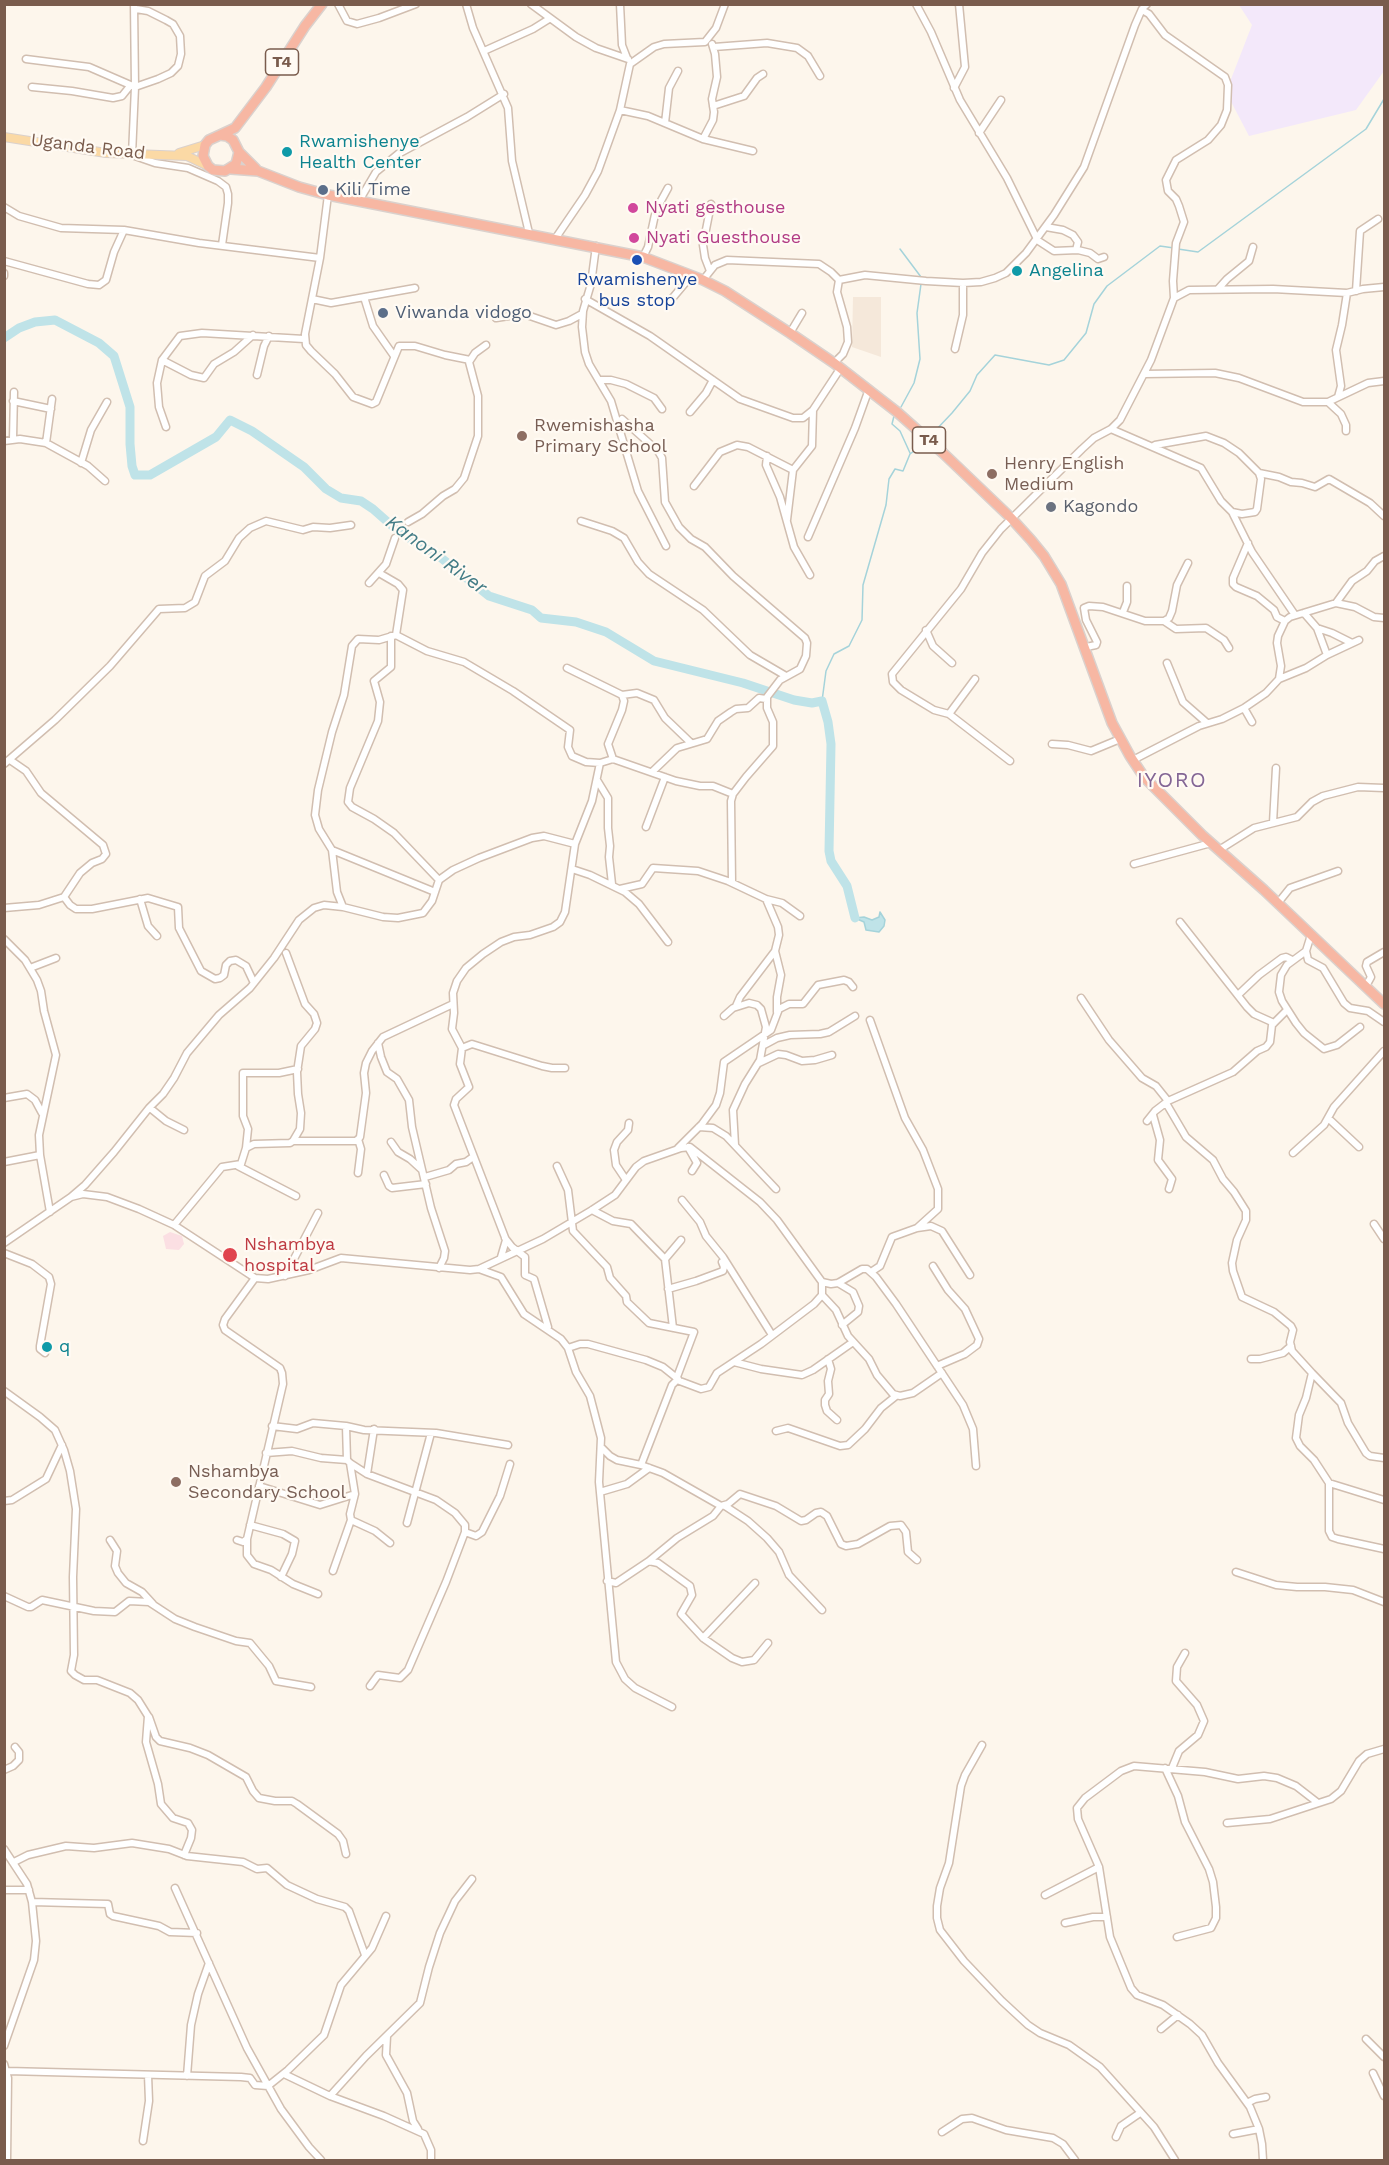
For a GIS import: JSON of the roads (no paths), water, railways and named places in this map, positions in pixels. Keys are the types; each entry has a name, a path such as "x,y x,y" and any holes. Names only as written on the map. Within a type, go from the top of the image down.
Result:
{"highway":[{"name":"T4","path":"205,145 214,137 235,128 266,87 321,4"},
{"name":"T4","path":"231,169 236,164 242,119"},
{"name":"T4","path":"220,135 233,140 258,171"},
{"path":"205,145 203,156 208,166"},
{"name":"T4","path":"208,166 219,172 231,169 258,171 328,195 643,257 725,291 837,366 868,389 943,453 1031,540 1054,571 1067,598 1112,723 1133,760 1152,786 1384,1004"}],"main road":[{"name":"Uganda Road","path":"4,136 106,153 193,158 208,166"},
{"name":"Uganda Road","path":"172,155 205,145"}],"street":[{"path":"32,87 113,98 122,96 133,86 171,73 177,66 181,42 173,24 158,14 129,4"},
{"path":"338,4 347,21 357,24 416,4"},
{"path":"466,4 473,28 504,94 510,117 512,161 529,233"},
{"path":"531,4 565,31 596,48 630,60 664,44 700,44 709,39 725,4"},
{"path":"555,238 595,177 620,110 630,60 622,45 620,4"},
{"path":"916,4 931,32 954,88 1017,196 1037,240 1054,251 1076,250 1098,259 1104,257"},
{"path":"954,88 965,67 958,4"},
{"path":"135,6 132,155 155,164 188,168 226,187 228,203 222,246"},
{"path":"839,280 865,275 963,283 995,278 1006,273 1037,240 1083,167 1143,7 1165,35 1225,77 1228,85 1227,110 1221,125 1208,140 1176,160 1166,180 1168,191 1176,199 1184,222 1176,243 1174,298 1144,374 1124,414 1111,429 1082,448 1011,518 982,553 961,589 892,674 893,682 913,698 934,710 949,714 1010,761"},
{"path":"484,51 533,29 549,19"},
{"path":"704,139 711,126 712,99 718,67 714,47 709,39"},
{"path":"714,47 767,43 797,48 808,56 820,76"},
{"path":"26,59 89,67 133,86"},
{"path":"665,123 670,85 678,71"},
{"path":"713,106 744,96 757,78 763,74"},
{"path":"359,201 376,172 398,153 467,117 504,94"},
{"path":"979,133 1001,100"},
{"path":"620,110 665,123 704,139 753,151"},
{"path":"643,257 656,210 668,188"},
{"path":"328,195 320,258 304,339 311,351 335,374 353,397 372,404 375,403 399,346 408,345 470,360"},
{"path":"710,271 703,245 711,204"},
{"path":"4,207 19,216 61,228 124,230 222,246 320,258"},
{"path":"1356,291 1360,231 1378,219"},
{"path":"1046,227 1068,232 1078,242 1076,250"},
{"path":"4,261 99,285 106,280 114,252 124,230"},
{"path":"596,246 591,284 582,314 585,352 611,401 638,491 666,546"},
{"path":"1218,289 1249,261 1253,248"},
{"path":"703,280 715,265 727,260 819,264 839,280"},
{"path":"670,301 691,276"},
{"path":"585,299 650,336 740,399 790,418 803,418 813,410 848,342 847,327 837,292 839,280"},
{"path":"955,349 963,315 963,283"},
{"path":"1174,298 1188,290 1273,289 1347,293 1384,287"},
{"path":"312,298 331,303 415,288"},
{"path":"1338,397 1341,386 1336,350 1347,293"},
{"path":"364,297 373,326 394,356"},
{"path":"790,333 802,313"},
{"path":"496,318 527,315 556,325 582,314"},
{"path":"166,427 160,414 157,383 162,360 180,336 185,334 253,335 304,339"},
{"path":"162,360 202,379 207,376 214,364 234,352 253,335"},
{"path":"257,375 264,346 269,336"},
{"path":"408,522 457,488 464,478 478,436 478,396 469,369 470,360 486,345"},
{"path":"1144,374 1215,373 1239,378 1303,402 1328,402 1368,383 1384,381"},
{"path":"600,380 626,384 654,398 662,409"},
{"path":"690,412 706,393 713,380"},
{"path":"808,537 855,428 868,389"},
{"path":"13,439 14,392"},
{"path":"46,443 52,399"},
{"path":"14,401 51,409"},
{"path":"81,463 91,430 107,402"},
{"path":"1328,402 1341,414 1346,431"},
{"path":"787,520 793,470 812,446 813,410"},
{"path":"622,419 658,451 662,458 665,502 679,527 705,547 733,576 805,638 808,648 804,663 794,673 775,684 766,699 773,722 773,746 733,794 731,801 732,882"},
{"path":"1111,429 1201,468 1221,501 1232,512 1252,552 1295,615"},
{"path":"1153,446 1197,437 1216,439 1232,448 1259,473 1261,479 1257,510 1242,514 1232,512"},
{"path":"4,441 13,439 46,443 99,474 105,481"},
{"path":"694,486 720,452 737,446 748,447 793,470"},
{"path":"767,456 766,465 787,520 794,547 810,575"},
{"path":"1259,473 1316,487 1329,479 1370,503 1384,516"},
{"path":"4,908 39,905 64,897 84,869 105,857 106,849 41,794 26,771 7,762 55,720 110,666 159,609 164,607 185,608 195,602 206,576 225,561 239,538 250,528 266,521 303,530 313,527 330,528 351,525"},
{"path":"581,521 612,531 624,538 638,562 649,574 703,610 750,655 786,676"},
{"path":"369,584 386,564 395,537"},
{"path":"1248,543 1233,578 1233,584 1257,596 1274,610 1277,617 1285,621"},
{"path":"1336,603 1352,581 1384,556"},
{"path":"1164,621 1169,618 1172,611 1177,585 1188,563"},
{"path":"379,573 398,584 403,590 394,635 391,667 374,681 380,702 378,721 350,788 348,802 352,807 394,833 439,880"},
{"path":"1123,612 1127,602 1127,586"},
{"path":"1280,679 1281,666 1277,643 1281,627 1285,621 1295,615 1336,603 1355,607 1374,617 1384,618"},
{"path":"1086,648 1096,645 1097,642 1086,620 1084,608 1089,606 1123,612 1145,621 1164,621 1179,630 1206,628 1224,640 1228,648"},
{"path":"1304,613 1317,628 1327,655"},
{"path":"1317,628 1352,643"},
{"path":"926,630 933,646 952,663"},
{"path":"343,907 337,892 332,850 319,829 315,811 326,756 344,695 349,653 358,639 375,640 394,635 427,651 472,665 570,730 568,747 572,756 586,762 600,763 613,759 665,777 692,784 713,786 733,794"},
{"path":"1133,760 1207,723 1222,719 1244,708 1266,693 1280,679 1359,640"},
{"path":"1167,663 1183,702 1207,723"},
{"path":"567,668 622,695 637,693 654,700 665,718 691,743"},
{"path":"949,714 975,679"},
{"path":"613,759 608,744 622,710 624,701 622,695"},
{"path":"652,772 673,751 707,739 718,721 731,711 748,708 759,698 766,699"},
{"path":"1244,708 1251,722"},
{"path":"1052,744 1068,745 1091,751 1120,739"},
{"path":"501,1257 505,1245 504,1236 454,1105 456,1099 469,1087 460,1064 462,1048 452,1029 453,993 465,968 501,942 514,937 530,935 553,927 560,922 566,912 575,844 588,813 600,763"},
{"path":"1273,823 1276,768"},
{"path":"646,827 665,777"},
{"path":"597,780 608,798 612,884"},
{"path":"1219,850 1254,828 1297,817 1312,802 1338,791 1358,786 1384,788"},
{"path":"4,1243 85,1185 171,1083 183,1059 212,1022 254,983 304,915 314,908 324,905 343,907 383,917 411,916 428,909 439,880 453,870 479,858 532,837 544,836 575,844"},
{"path":"1134,864 1211,843"},
{"path":"332,850 435,892"},
{"path":"572,869 620,889 639,904 668,942"},
{"path":"620,889 642,884 651,869 698,871 732,882 766,899 782,903 800,916"},
{"path":"1278,903 1290,888 1338,871"},
{"path":"64,897 72,908 79,909 153,898 178,907 179,928 199,968 215,979 220,978 224,975 226,965 236,960 246,966 254,983"},
{"path":"140,899 148,926 157,936"},
{"path":"736,1006 740,997 775,951 779,935 778,927 766,899"},
{"path":"1180,922 1252,1012 1274,1023"},
{"path":"1311,935 1306,951 1308,960 1316,963 1326,972 1344,1003 1350,1008 1368,1011 1384,1022"},
{"path":"4,939 16,949 30,968 41,992 56,1055 39,1134 40,1155 50,1212"},
{"path":"678,1149 711,1114 716,1105 724,1062 773,1027 777,1012 780,969 775,951"},
{"path":"1306,951 1283,969 1279,988 1287,1010 1304,1033 1324,1049 1337,1045 1360,1027"},
{"path":"1366,986 1371,977 1366,966 1367,962 1384,952"},
{"path":"286,953 305,1004 314,1014 317,1023 315,1029 302,1044 297,1095 301,1124 293,1141"},
{"path":"30,968 56,958"},
{"path":"1238,996 1259,975 1282,958 1292,960"},
{"path":"777,1012 786,1005 805,1003 818,985 844,980 853,987"},
{"path":"1081,998 1109,1040 1142,1078 1156,1086 1186,1137 1213,1160 1222,1179 1246,1211 1246,1220 1238,1236 1232,1267 1242,1297 1267,1308 1293,1330 1291,1346 1283,1353 1251,1359"},
{"path":"724,1016 736,1006 746,1002 757,1005 765,1019 766,1034 758,1063 733,1110 735,1145"},
{"path":"358,1173 361,1149 358,1139 366,1092 364,1074 366,1063 383,1036 453,1004"},
{"path":"1147,1121 1167,1102 1233,1072 1257,1051 1266,1047 1270,1042 1270,1031 1274,1023 1287,1010"},
{"path":"764,1045 790,1035 829,1032 855,1016"},
{"path":"870,1020 905,1118 924,1150 938,1189 938,1209 917,1228"},
{"path":"378,1043 387,1072 397,1079 408,1096 412,1127 436,1226 445,1251 439,1268"},
{"path":"462,1048 472,1044 552,1068 565,1068"},
{"path":"1293,1153 1324,1125 1334,1107 1384,1052"},
{"path":"758,1063 778,1054 802,1061 832,1055"},
{"path":"238,1166 243,1161 248,1129 243,1116 243,1073 279,1073 298,1069"},
{"path":"4,1098 27,1094 35,1100 42,1114"},
{"path":"150,1108 165,1121 184,1130"},
{"path":"1152,1115 1160,1140 1158,1160 1172,1179 1169,1189"},
{"path":"1328,1118 1359,1147"},
{"path":"626,1180 616,1165 614,1150 616,1142 628,1130 629,1123"},
{"path":"699,1127 719,1131 776,1189"},
{"path":"246,1148 254,1144 286,1144 293,1141 355,1141 358,1139"},
{"path":"392,1142 398,1152 410,1159 424,1177"},
{"path":"687,1147 697,1163 692,1171"},
{"path":"479,1269 517,1251 615,1195 644,1161 687,1147 710,1161 760,1202 777,1220 822,1282 838,1283 858,1270 867,1269 871,1272 896,1304 969,1416 973,1429 976,1466"},
{"path":"4,1162 40,1155"},
{"path":"384,1175 392,1188 449,1170 456,1164 466,1162 473,1157"},
{"path":"174,1225 222,1167 228,1165 238,1166 296,1196"},
{"path":"557,1166 568,1190 575,1233 607,1267 612,1281 626,1296 627,1302 649,1323 694,1333 678,1379 672,1385 641,1465"},
{"path":"71,1197 83,1194 107,1197 139,1209 174,1225 255,1278 268,1279 285,1276 341,1258 463,1270 479,1269 501,1277"},
{"path":"682,1200 772,1335"},
{"path":"592,1210 613,1221 624,1221 631,1224 665,1259 673,1329"},
{"path":"285,1276 318,1213"},
{"path":"1374,1224 1384,1239"},
{"path":"871,1272 880,1266 892,1237 930,1226 942,1231 970,1275"},
{"path":"504,1236 525,1257 525,1275 534,1279 548,1328"},
{"path":"665,1259 681,1240"},
{"path":"4,1253 32,1264 49,1277 51,1284 40,1346 45,1353"},
{"path":"668,1289 723,1271 720,1254"},
{"path":"494,1261 524,1314 556,1334 568,1348 576,1372 592,1401 602,1448 598,1471 616,1662 626,1679 635,1688 672,1707"},
{"path":"933,1266 948,1290 965,1309 979,1339 977,1345 965,1354 937,1366"},
{"path":"255,1278 223,1325 225,1330 280,1368 283,1384 247,1539 247,1555 251,1562 318,1594"},
{"path":"568,1348 588,1344 657,1364 678,1379 701,1389 707,1388 717,1373 806,1311 822,1295 822,1282"},
{"path":"838,1283 853,1292 859,1306 858,1312 842,1325"},
{"path":"822,1295 834,1307 842,1325 853,1342 869,1359 880,1380 896,1396"},
{"path":"734,1362 761,1369 802,1375 853,1342"},
{"path":"1291,1346 1312,1373 1341,1403 1348,1423 1366,1453 1370,1456 1384,1458"},
{"path":"828,1359 831,1369 828,1381 829,1394 825,1405 827,1411 837,1420"},
{"path":"776,1431 788,1428 840,1446 848,1445 865,1429 881,1408 896,1396 913,1393 942,1373"},
{"path":"1312,1373 1299,1415 1296,1438 1329,1483 1329,1531 1332,1537 1384,1549"},
{"path":"4,1391 55,1430 70,1471 76,1509 72,1631 74,1655 71,1671 84,1680 97,1680 130,1693 138,1700 152,1722 156,1737 160,1741 208,1755 246,1777 259,1798 292,1801 297,1804 338,1834 343,1841 346,1854"},
{"path":"272,1426 297,1429 313,1423 431,1433 508,1445"},
{"path":"333,1571 351,1520 350,1514 355,1494 348,1462 346,1426"},
{"path":"367,1474 374,1429"},
{"path":"406,1523 431,1433"},
{"path":"4,1501 12,1500 46,1479 62,1445"},
{"path":"602,1448 609,1456 617,1460 663,1473 748,1521 779,1552 789,1575 822,1610"},
{"path":"266,1453 292,1451 348,1462 367,1474 436,1500 462,1519 465,1525 465,1532 440,1597 408,1670 400,1678 378,1675 370,1686"},
{"path":"465,1532 476,1536 482,1532 500,1496 510,1464"},
{"path":"600,1492 627,1484 649,1468"},
{"path":"1329,1483 1384,1500"},
{"path":"259,1486 320,1505 355,1494"},
{"path":"609,1595 616,1582 649,1561 677,1538 713,1516 740,1494 776,1506 801,1521 806,1521 821,1512 827,1516 841,1544 849,1547 890,1526 901,1525 906,1532 908,1552 917,1560"},
{"path":"351,1520 375,1531 390,1543"},
{"path":"250,1525 282,1534 295,1541 292,1554 281,1576"},
{"path":"237,1540 243,1542 247,1539"},
{"path":"110,1540 117,1551 115,1566 118,1573 126,1583 142,1592 153,1604 175,1619 236,1641 250,1643 269,1666 276,1681 310,1688"},
{"path":"649,1561 658,1563 690,1586 692,1595 682,1611 682,1617 703,1638 742,1662 754,1660 768,1643"},
{"path":"1236,1572 1276,1585 1353,1590 1384,1602"},
{"path":"608,1581 616,1582"},
{"path":"703,1638 755,1583"},
{"path":"4,1596 28,1607 42,1599 94,1611 115,1612 129,1601 153,1604"},
{"path":"1177,1937 1211,1928 1216,1918 1213,1882 1209,1869 1185,1822 1169,1768 1179,1751 1198,1735 1204,1721 1197,1705 1176,1681 1177,1667 1185,1653"},
{"path":"148,1716 146,1742 161,1804 169,1815 188,1823 192,1830 184,1855"},
{"path":"982,1745 965,1775 962,1786 949,1863 940,1888 937,1906 940,1930 964,1961 1002,2001 1040,2033 1069,2045 1100,2067 1154,2127 1175,2160"},
{"path":"4,1770 13,1766 18,1760 19,1752 15,1747"},
{"path":"1227,1823 1270,1819 1331,1800 1341,1791 1359,1761 1367,1754 1384,1749"},
{"path":"1263,2160 1259,2129 1247,2103 1202,2036 1178,2015 1163,2005 1137,1995 1131,1988 1110,1937 1099,1867 1078,1819 1077,1808 1079,1803 1127,1768 1134,1766 1205,1772 1238,1779 1264,1776 1277,1778 1296,1786 1318,1803"},
{"path":"14,1862 66,1846 94,1848 132,1842 169,1849 184,1855 243,1862 258,1869 267,1868 283,1883 317,1899 345,1907 349,1911 365,1955"},
{"path":"4,1849 23,1875 29,1890 36,1952 4,2046"},
{"path":"1046,1895 1099,1867"},
{"path":"330,2096 420,2003 440,1933 455,1901 472,1879"},
{"path":"175,1888 197,1933 234,2023 296,2132 321,2160"},
{"path":"4,1890 29,1890"},
{"path":"32,1902 108,1904 110,1914 113,1916 152,1924 170,1932 197,1933"},
{"path":"7,2072 248,2078 255,2085 268,2086 284,2074 324,2035 340,1985 372,1948 386,1916"},
{"path":"1065,1923 1093,1917 1107,1917"},
{"path":"187,2076 191,2025 198,1994 209,1963"},
{"path":"1161,2029 1178,2015"},
{"path":"387,2036 386,2055 407,2093 413,2121 418,2131"},
{"path":"1366,2038 1384,2056"},
{"path":"4,2064 9,2092 7,2160"},
{"path":"1373,2073 1384,2096"},
{"path":"284,2074 330,2096 418,2131 428,2139 431,2160"},
{"path":"143,2141 149,2101 148,2075"},
{"path":"1247,2103 1266,2097"},
{"path":"1116,2137 1121,2126 1140,2113"},
{"path":"942,2132 962,2119 972,2118 1006,2130 1053,2138 1063,2144 1075,2160"},
{"path":"1233,2134 1259,2129"}],"water":[{"path":"880,912 885,920 879,932 866,930 864,922 855,918 864,917 872,920 879,917"}],"waterway":[{"path":"1178,249 1198,252 1366,129 1384,99"},
{"path":"933,433 970,391 977,375 995,355 1049,365 1064,360 1086,333 1094,304 1107,286 1160,246 1174,248"},
{"path":"900,249 921,277"},
{"path":"901,407 914,383 920,359 917,313 921,284"},
{"name":"Kanoni River","path":"4,338 19,328 35,322 55,320 99,343 114,356 130,407 130,444 135,475 150,475 216,437 230,420 252,431 304,467 326,489 341,498 361,501 373,509 399,532 440,557 489,596 532,610 541,618 576,622 606,632 654,661 743,683 794,700 812,703 822,701 831,744 829,851 831,861 847,886 855,918"},
{"path":"894,416 892,424 900,431 910,453"},
{"path":"822,701 826,671 834,654 849,646 862,620 863,585 886,505 889,479 895,469 903,471 910,454 925,443"}],"place":[{"name":"Rwamishenye Health Center","path":"287,152"},
{"name":"Kili Time","path":"323,190"},
{"name":"Nyati gesthouse","path":"633,208"},
{"name":"Nyati Guesthouse","path":"634,238"},
{"name":"Rwamishenye bus stop","path":"637,260"},
{"name":"Angelina","path":"1017,271"},
{"name":"Viwanda vidogo","path":"383,313"},
{"name":"Rwemishasha Primary School","path":"522,436"},
{"name":"Henry English Medium","path":"992,474"},
{"name":"Kagondo","path":"1051,507"},
{"name":"Nshambya hospital","path":"230,1255"},
{"name":"q","path":"47,1347"},
{"name":"Nshambya Secondary School","path":"176,1482"}],"district":[{"name":"IYORO","path":"1172,781"}]}
